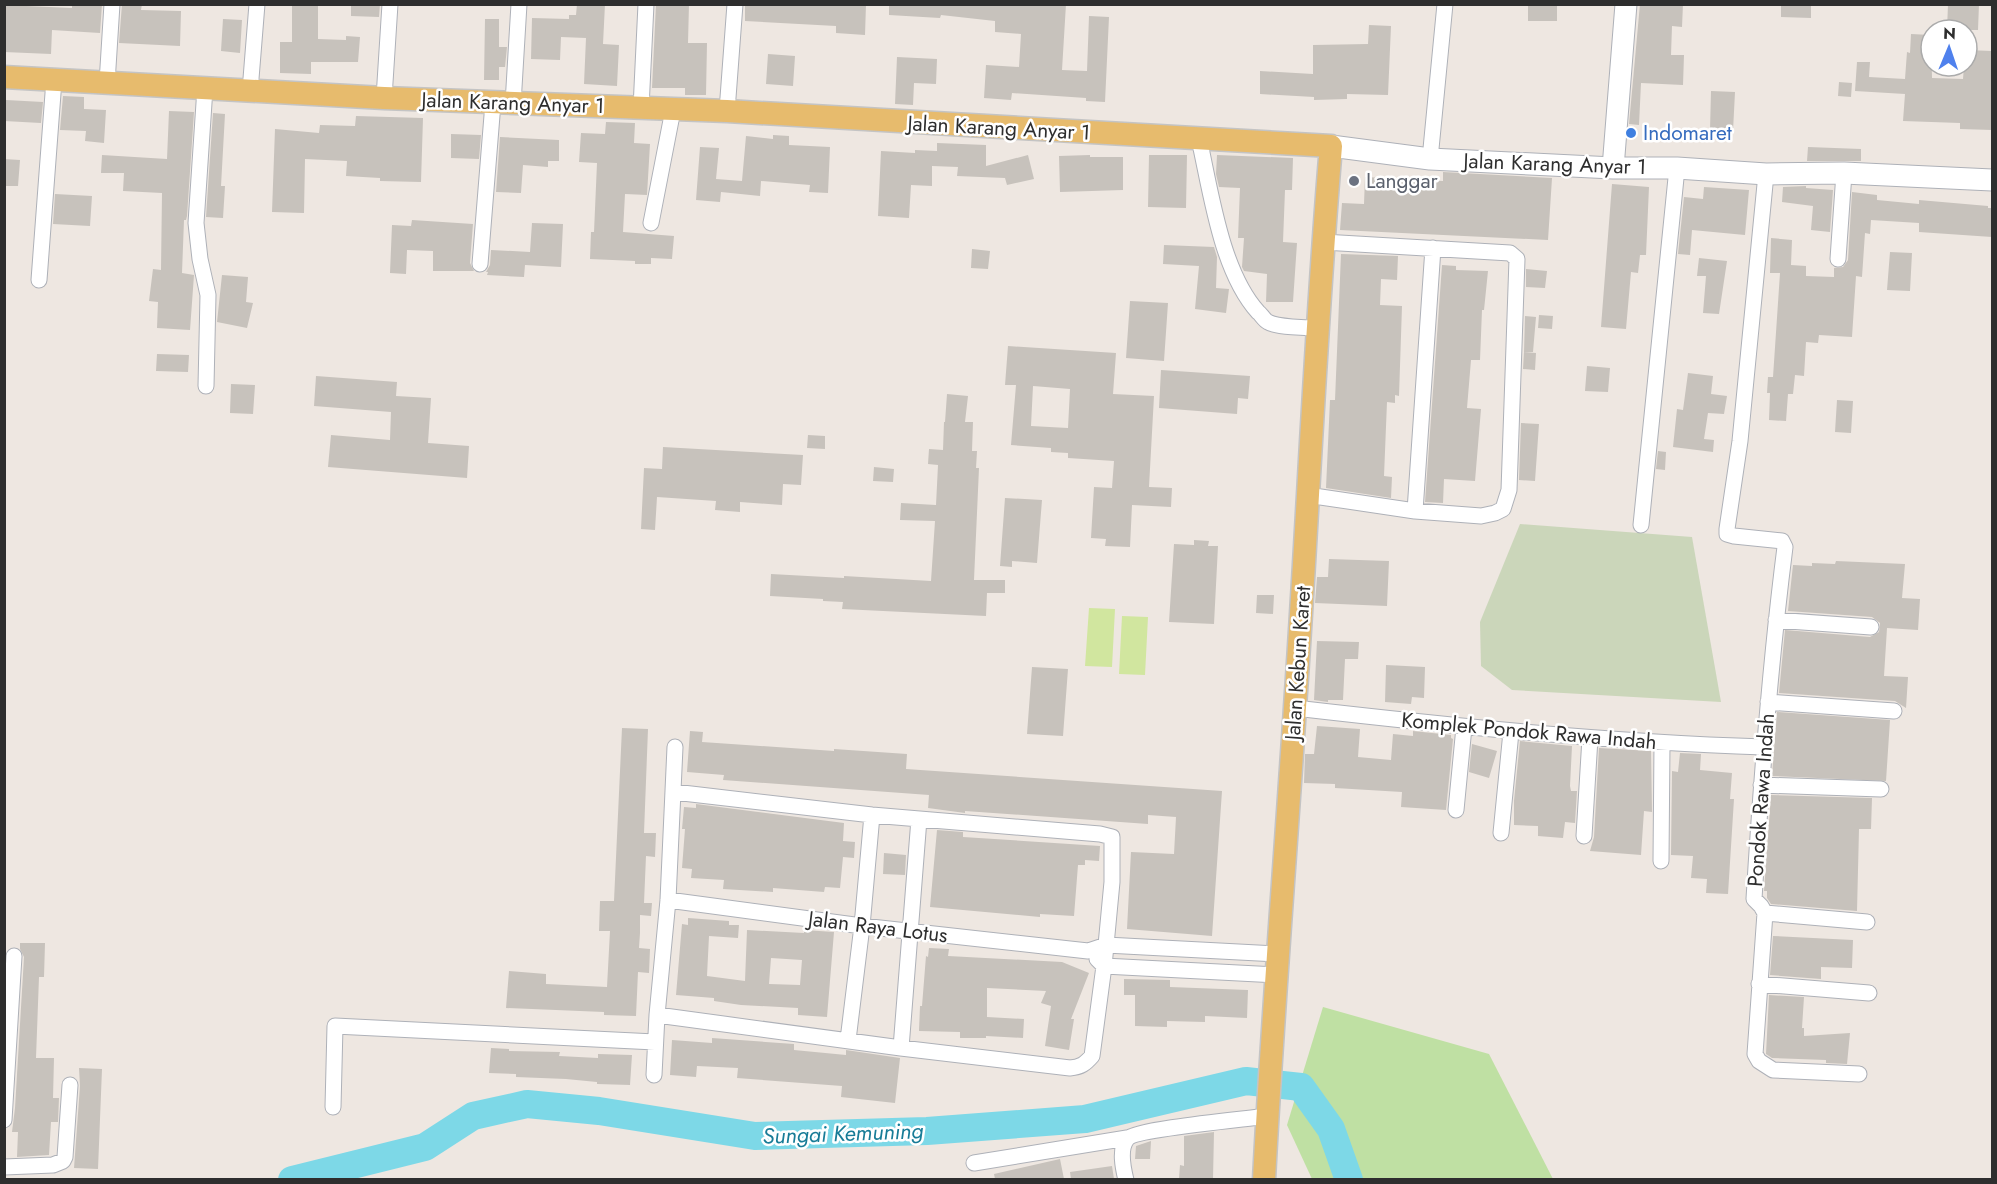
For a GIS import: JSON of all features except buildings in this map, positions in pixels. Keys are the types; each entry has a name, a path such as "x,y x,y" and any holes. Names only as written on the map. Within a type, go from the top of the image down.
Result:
{"main road":[{"path":"1613,168 1626,4"},
{"name":"Jalan Karang Anyar 1","path":"4,77 503,104 727,111 1331,146 1430,159 1613,168 1677,168 1766,174 1844,173 1992,180"},
{"name":"Jalan Kebun Karet","path":"1264,1179 1269,1071 1331,146"}],"street":[{"path":"107,83 112,4"},
{"path":"250,90 257,4"},
{"path":"384,98 390,4"},
{"path":"480,264 519,4"},
{"path":"641,108 646,4"},
{"path":"727,111 735,4"},
{"path":"1430,159 1445,4"},
{"path":"39,280 54,80"},
{"path":"205,88 196,223 200,259 208,295 206,386"},
{"path":"651,223 673,110"},
{"path":"1199,139 1218,225 1236,280 1248,301 1268,322 1302,328 1318,328"},
{"path":"1641,525 1677,168"},
{"path":"1838,259 1844,173"},
{"name":"Pondok Rawa Indah","path":"1766,174 1740,441 1726,529 1727,534 1734,536 1782,541 1785,547 1764,747 1754,899 1765,914 1755,1053 1759,1061 1773,1070 1858,1074"},
{"path":"1307,495 1415,511 1481,516 1503,509 1509,490 1517,259 1510,253 1323,242"},
{"path":"1415,511 1433,248"},
{"path":"1776,620 1871,627"},
{"path":"1768,702 1894,711"},
{"name":"Komplek Pondok Rawa Indah","path":"1295,708 1511,732 1662,744 1764,747"},
{"path":"1456,810 1464,728"},
{"path":"1500,834 1511,732"},
{"path":"1584,836 1590,738"},
{"path":"1660,861 1662,744"},
{"path":"654,1075 668,900 675,747"},
{"path":"1761,785 1881,789"},
{"path":"657,1016 901,1048 1070,1068 1080,1067 1092,1056 1112,882 1112,837 1071,830 872,815 674,792"},
{"path":"848,1040 862,926 872,815"},
{"path":"901,1048 919,819"},
{"name":"Jalan Raya Lotus","path":"668,900 911,932 1088,951"},
{"path":"1765,914 1867,922"},
{"path":"1106,945 1276,964 1104,966 1088,951 1106,945"},
{"path":"4,1120 14,956"},
{"path":"1759,984 1869,993"},
{"path":"333,1107 335,1026 655,1042"},
{"path":"4,1167 53,1165 63,1161 70,1085"},
{"path":"974,1163 1127,1138 1131,1135 1267,1109"},
{"path":"1126,1179 1123,1165 1127,1138"}],"green space":[{"path":"1520,524 1692,537 1721,702 1512,690 1481,666 1480,622"},
{"path":"1089,608 1115,609 1112,667 1085,666"},
{"path":"1122,616 1148,617 1145,675 1119,674"},
{"path":"1323,1007 1489,1054 1553,1179 1312,1179 1287,1125"}],"waterway":[{"name":"Sungai Kemuning","path":"292,1180 425,1147 473,1116 527,1104 599,1111 755,1136 927,1131 1085,1119 1246,1081 1301,1087 1331,1129 1349,1180"}],"place":[{"name":"Indomaret","path":"1631,133"},
{"name":"Langgar","path":"1354,181"}]}
